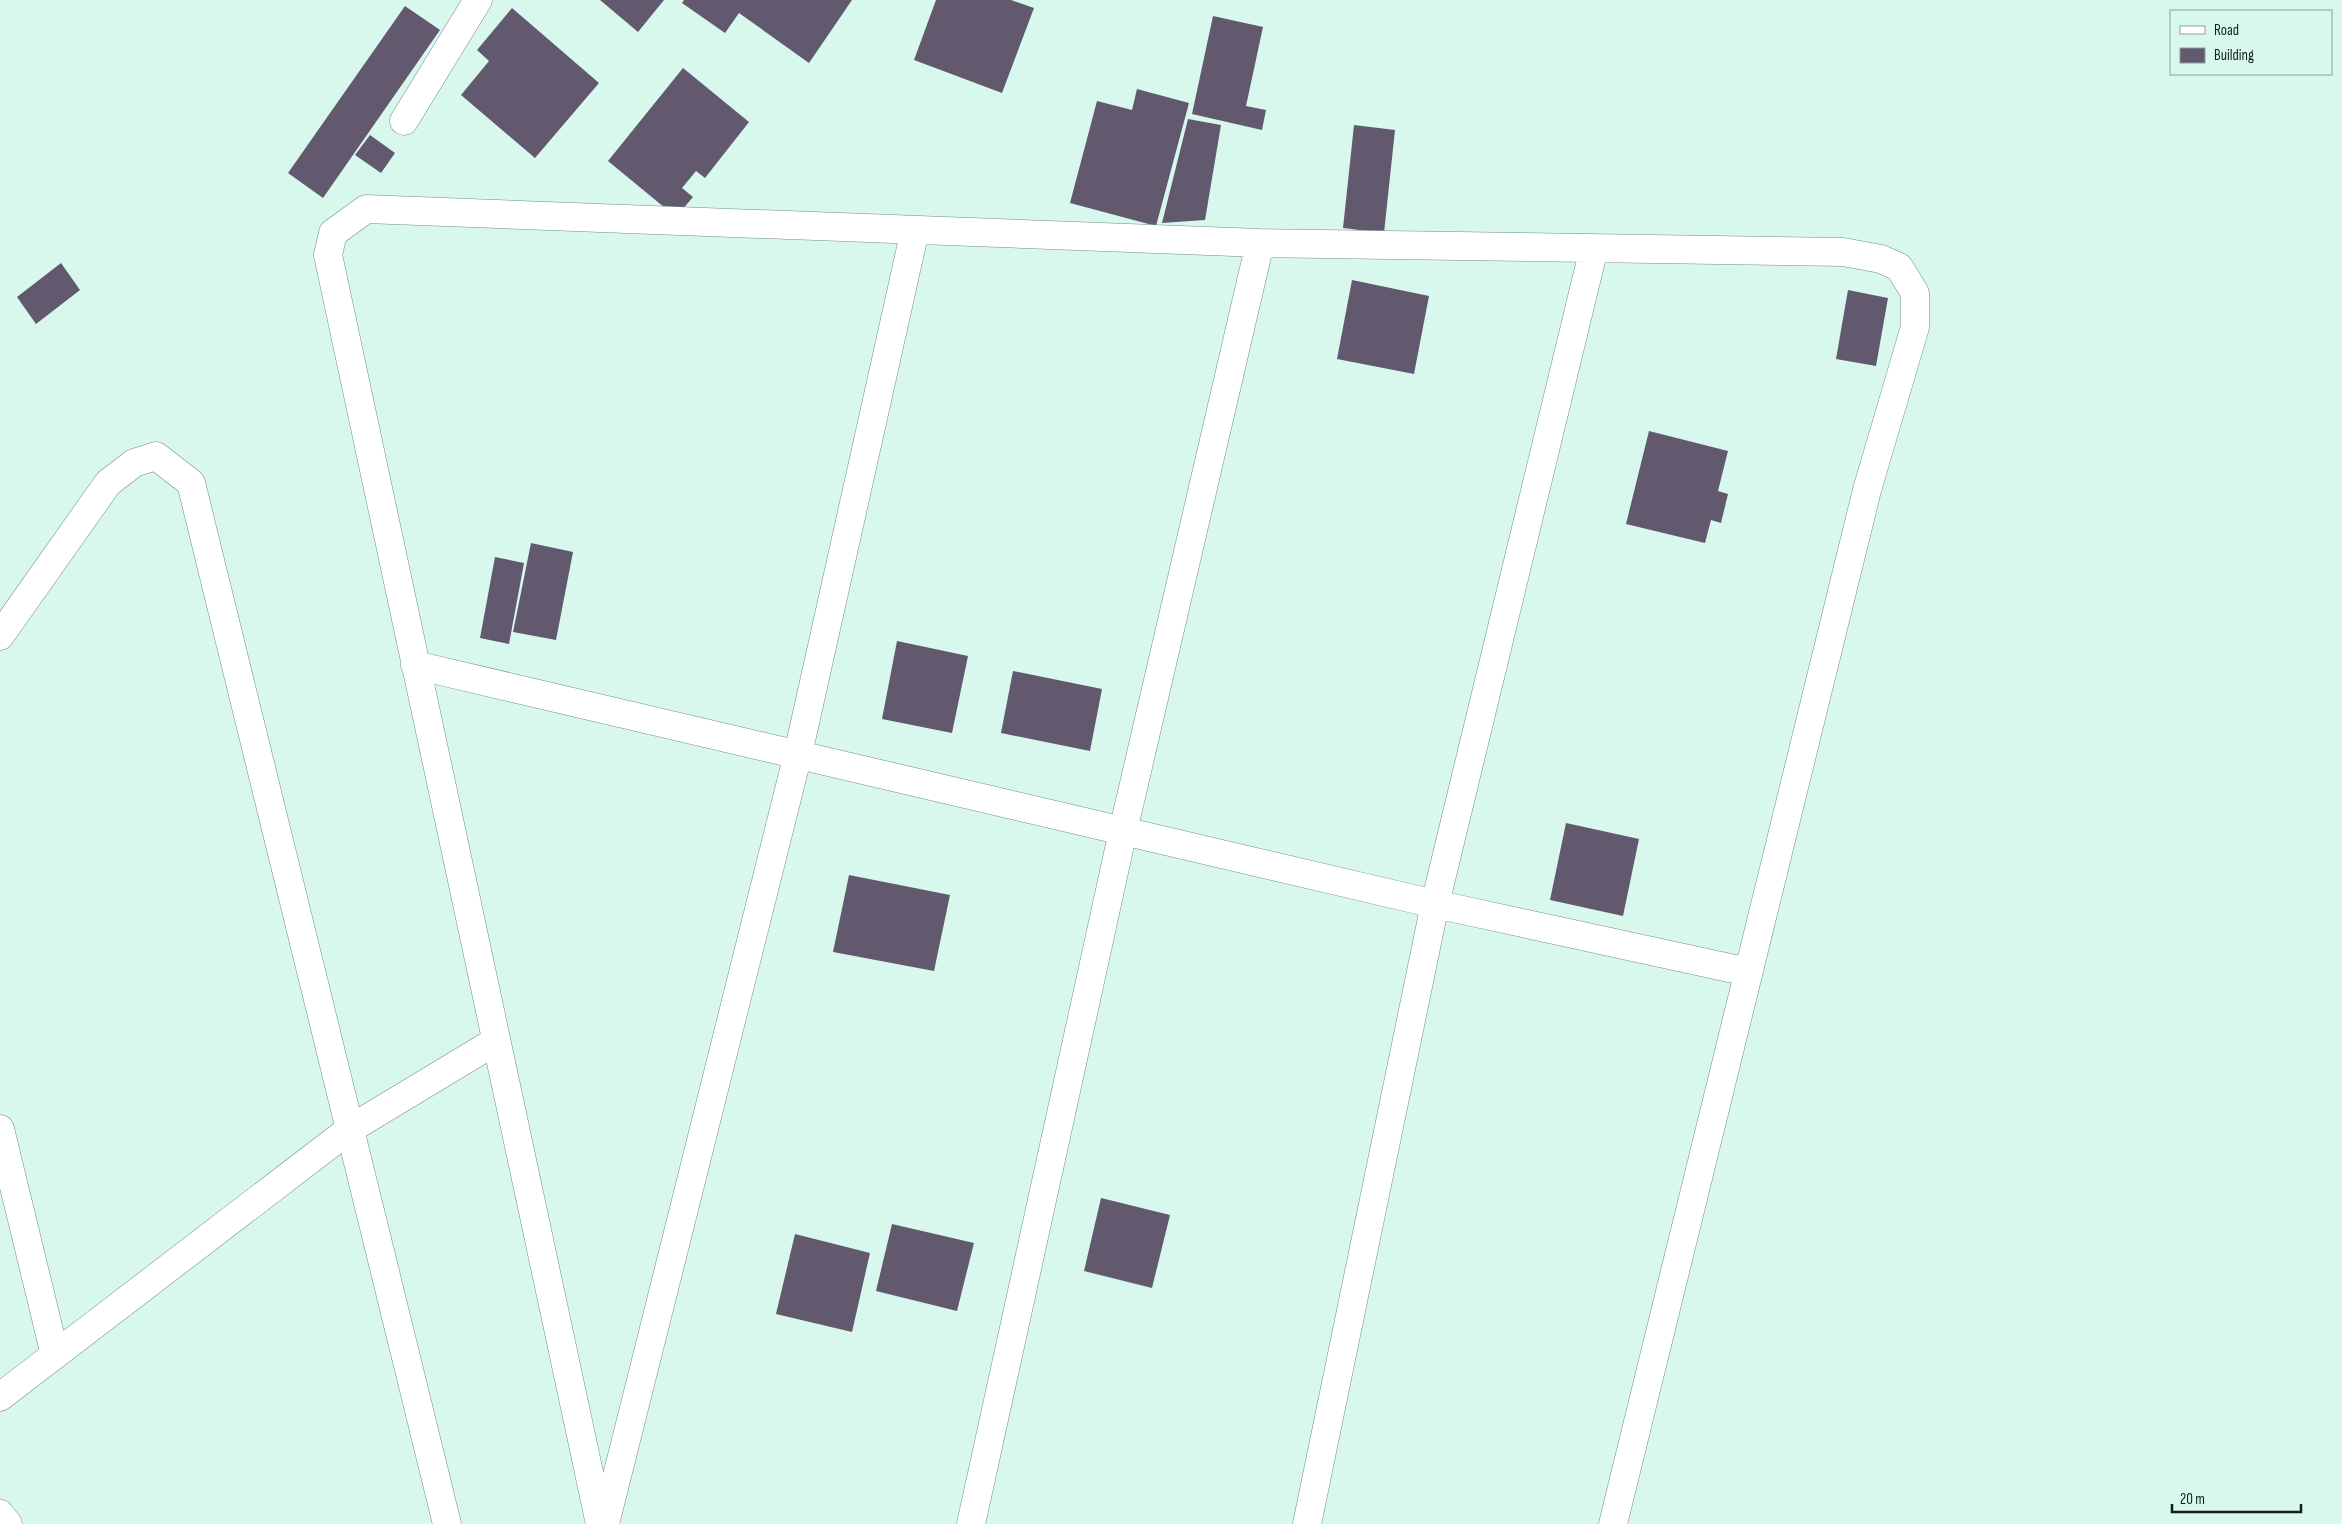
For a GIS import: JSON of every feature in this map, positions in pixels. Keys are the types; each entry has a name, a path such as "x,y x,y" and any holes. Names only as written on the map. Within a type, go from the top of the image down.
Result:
{"street":[{"path":"404,121 478,0"},
{"path":"600,1524 328,255 334,233 366,209 1260,243 1843,252 1880,259 1900,267 1915,293 1915,327 1868,490 1613,1524"},
{"path":"605,1524 798,754 915,230"},
{"path":"971,1524 1122,831 1260,243"},
{"path":"1307,1524 1435,904 1594,248"},
{"path":"0,636 108,483 114,478 134,463 156,456 191,483 448,1524"},
{"path":"415,664 1435,904 1748,972"},
{"path":"0,1397 350,1129 496,1041"},
{"path":"0,1129 55,1355"},
{"path":"0,1514 8,1524"}],"building":[{"path":"600,0 664,0 638,32"},
{"path":"684,0 852,0 809,63 739,13 725,33 682,3"},
{"path":"936,0 1011,0 1034,8 1002,93 914,60"},
{"path":"405,6 440,30 323,198 288,173"},
{"path":"512,8 599,83 535,158 461,95 489,61 477,50"},
{"path":"1213,16 1263,27 1246,106 1266,110 1262,130 1192,114"},
{"path":"683,68 749,122 705,178 696,171 682,188 693,197 676,217 608,161"},
{"path":"1137,89 1189,103 1156,226 1070,203 1097,101 1132,110"},
{"path":"1188,119 1221,125 1205,220 1162,223"},
{"path":"1354,125 1395,130 1384,233 1343,228"},
{"path":"370,135 395,153 381,173 355,155"},
{"path":"61,263 80,290 36,324 17,297"},
{"path":"1352,280 1429,296 1414,374 1337,359"},
{"path":"1848,290 1888,298 1876,366 1836,359"},
{"path":"1649,431 1728,451 1718,491 1728,494 1721,523 1711,520 1705,543 1626,524"},
{"path":"531,543 573,552 556,640 513,632"},
{"path":"495,557 524,563 509,644 480,638"},
{"path":"897,641 968,656 952,733 882,719"},
{"path":"1013,671 1102,689 1090,751 1001,733"},
{"path":"1566,823 1639,839 1623,916 1550,900"},
{"path":"849,875 950,895 934,971 833,952"},
{"path":"1101,1198 1170,1215 1152,1288 1084,1271"},
{"path":"892,1224 974,1243 957,1311 876,1291"},
{"path":"795,1234 870,1253 852,1332 776,1314"}]}
